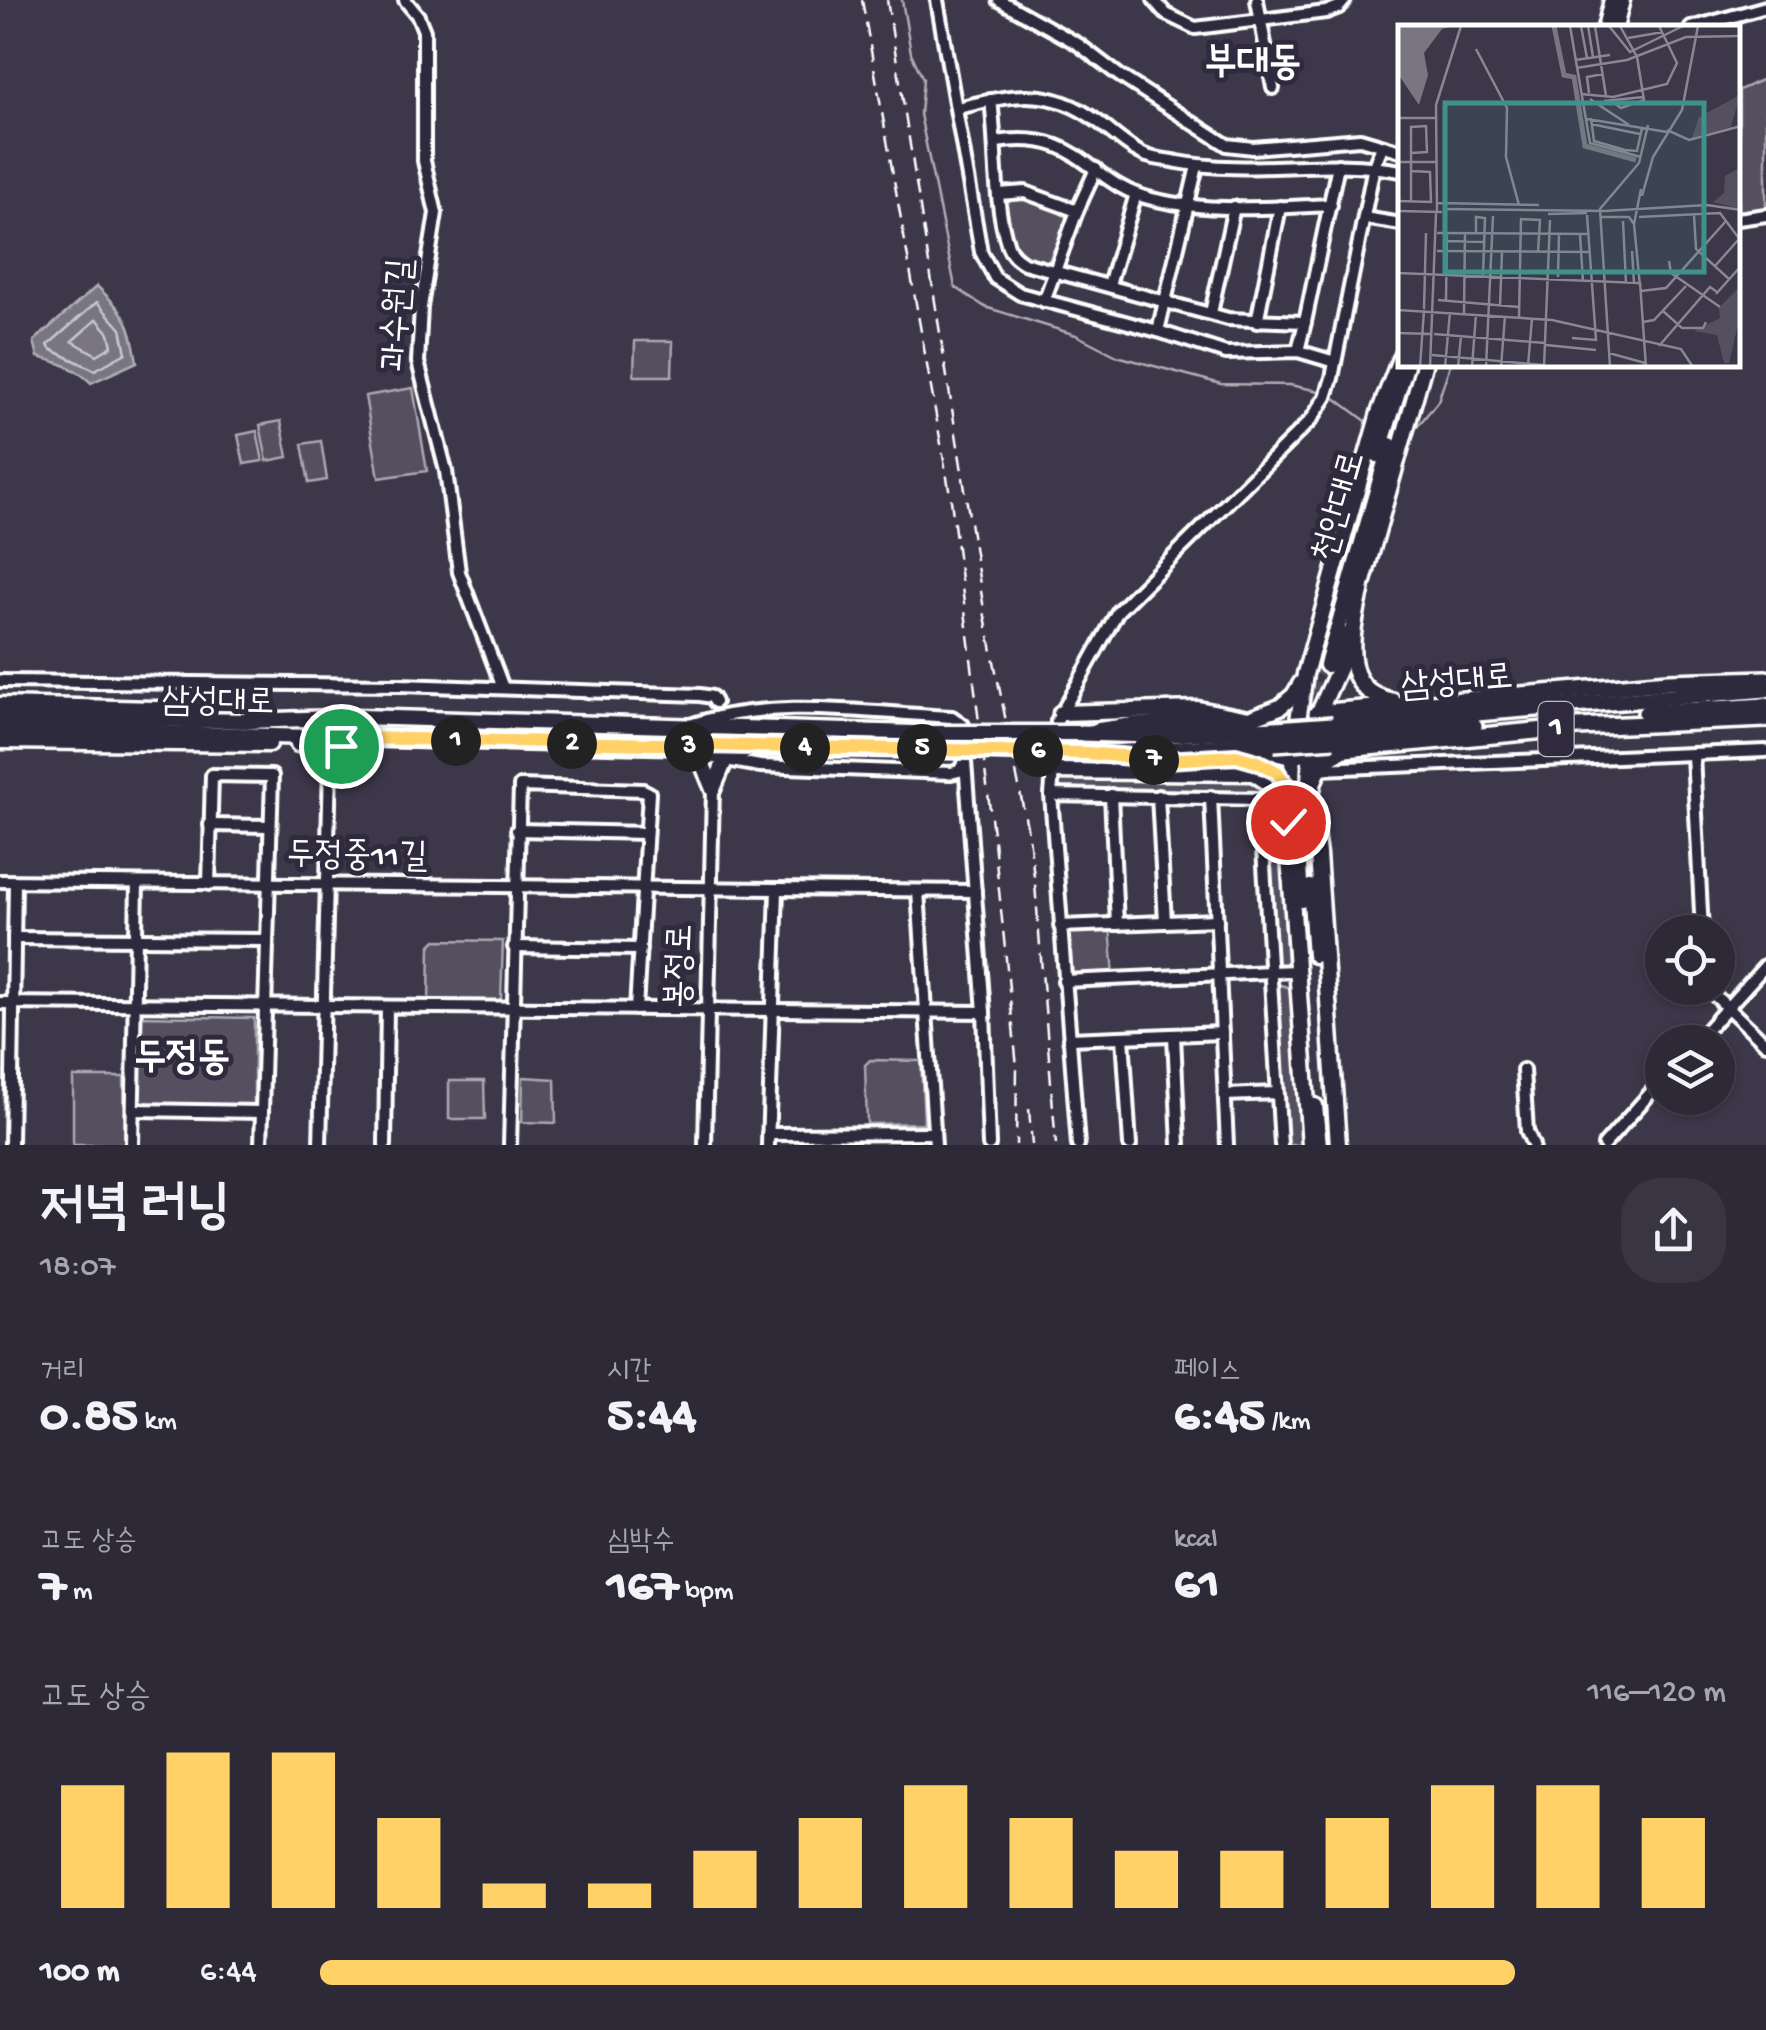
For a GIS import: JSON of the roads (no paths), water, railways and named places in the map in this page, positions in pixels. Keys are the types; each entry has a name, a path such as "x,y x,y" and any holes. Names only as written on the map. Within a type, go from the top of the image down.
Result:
{"highway":[{"name":"1","path":"1361,588 1352,650 1359,683 1374,696 1411,705 1668,682 1766,679"},
{"name":"삼성대로","path":"1338,738 1766,689"},
{"path":"1318,713 1411,705"},
{"name":"삼성대로","path":"1338,738 1533,720 1766,706"},
{"name":"1","path":"1301,753 1338,738 1766,719"},
{"path":"1081,733 1338,738 1310,794"},
{"path":"1090,754 1275,736"}],"main road":[{"path":"1605,25 1612,0"},
{"path":"1616,25 1622,0"},
{"path":"1338,1145 1304,861 1289,828 1290,790 1318,713 1319,667 1376,422 1398,364"},
{"name":"천안대로","path":"1319,667 1405,368"},
{"name":"천안대로","path":"1319,667 1414,368"},
{"name":"1","path":"1361,588 1423,368"},
{"path":"1310,1145 1296,971 1304,861 1315,829 1298,715 1361,588"},
{"path":"1059,717 1198,709 1249,719 1289,700 1319,667"},
{"path":"0,705 359,717"},
{"path":"915,740 1081,733 1123,726 1318,713"},
{"name":"삼성대로","path":"0,717 359,717 685,726 915,740"},
{"name":"삼성대로","path":"0,729 760,748 915,740"},
{"path":"0,741 355,740"},
{"path":"330,766 336,751 355,740"},
{"path":"915,740 1166,760 1301,753"},
{"path":"280,743 316,746 326,755 330,766"},
{"path":"667,746 691,754 707,770 713,789"},
{"path":"713,789 726,758 760,748"},
{"path":"1236,756 1274,770 1290,790"},
{"path":"1051,771 1253,773 1276,788 1293,839 1309,839 1315,829"},
{"path":"1304,861 1320,1145"},
{"path":"1304,861 1330,1145"}],"street":[{"name":"과수원길","path":"405,0 424,31 424,161 436,214 418,362 446,471 459,572 502,688"},
{"path":"937,0 981,252 987,266 1007,287 1226,353 1298,351 1335,362"},
{"path":"999,0 1078,44 1227,146 1253,148 1360,139 1398,150"},
{"path":"1154,0 1166,14 1195,28 1326,12 1345,0"},
{"path":"1257,0 1272,88"},
{"path":"1702,25 1766,8"},
{"path":"958,108 1026,95 1055,98 1078,106 1148,156 1197,166 1338,165 1398,170"},
{"path":"991,100 1000,194 1008,246 1014,257 1228,319 1305,322"},
{"path":"996,142 1037,139 1071,152 1136,194 1186,205 1330,205"},
{"path":"1078,1145 1051,794 1059,717 1118,611 1288,444 1311,420 1326,396 1374,166 1382,147"},
{"path":"1298,351 1338,165"},
{"path":"1158,331 1197,166"},
{"path":"1044,300 1096,169"},
{"path":"1000,194 1032,194 1077,211"},
{"path":"1109,285 1136,194"},
{"path":"1211,313 1234,207"},
{"path":"1257,322 1280,207"},
{"path":"1741,219 1766,215"},
{"path":"1364,218 1398,224"},
{"path":"0,681 502,688 700,695 712,697 715,702"},
{"path":"685,726 722,714 768,710 952,717 963,726 984,1012 989,1145"},
{"path":"1320,769 1766,751"},
{"path":"691,754 760,766 951,773 959,772 965,761"},
{"path":"1693,755 1701,915"},
{"path":"320,1145 330,766"},
{"path":"951,773 961,776 968,785"},
{"path":"209,884 212,775 272,776 260,1145"},
{"path":"510,1145 520,786 649,793 636,1009"},
{"name":"봉정로","path":"705,1145 713,789"},
{"path":"1051,794 1260,799 1280,1145"},
{"path":"1111,795 1116,924"},
{"path":"1158,796 1164,922"},
{"path":"1211,797 1227,1145"},
{"path":"210,825 269,826"},
{"path":"517,830 646,833"},
{"name":"두정중11길","path":"0,882 976,891"},
{"path":"11,1145 15,882"},
{"path":"132,1145 137,883"},
{"path":"778,890 768,1140 934,1139 918,891"},
{"path":"1060,926 1217,920"},
{"path":"14,938 265,940"},
{"path":"514,946 640,948"},
{"path":"1712,1025 1766,965"},
{"path":"1064,981 1296,971"},
{"path":"0,1003 984,1012"},
{"path":"1723,1005 1766,1044"},
{"path":"385,1145 387,1007"},
{"path":"1070,1039 1222,1034"},
{"path":"1174,1035 1179,1145"},
{"path":"1123,1037 1130,1145"},
{"path":"1522,1070 1527,1131 1534,1145"},
{"path":"1224,1095 1276,1092"},
{"path":"1604,1145 1645,1099"},
{"path":"133,1110 261,1112"}],"water":[{"path":"97,286 126,320 137,362 91,383 67,366 38,357 34,341"}],"waterway":[{"path":"902,0 911,53 923,79 920,114 955,287 985,307 1076,335 1117,356 1221,384 1290,385 1324,392"},
{"path":"1413,432 1438,401 1449,368"},
{"path":"1331,395 1366,421"}],"tunnel":[{"path":"1302,736 1317,664"},
{"path":"1296,807 1299,866"}],"railway":[{"path":"862,0 951,500 994,841 1017,1067 1016,1145"},
{"path":"887,0 985,616 1029,837 1056,1145"},
{"path":"1029,1109 1032,1145"}],"district":[{"name":"부대동","path":"1253,65"},
{"name":"두정동","path":"182,1060"}]}
